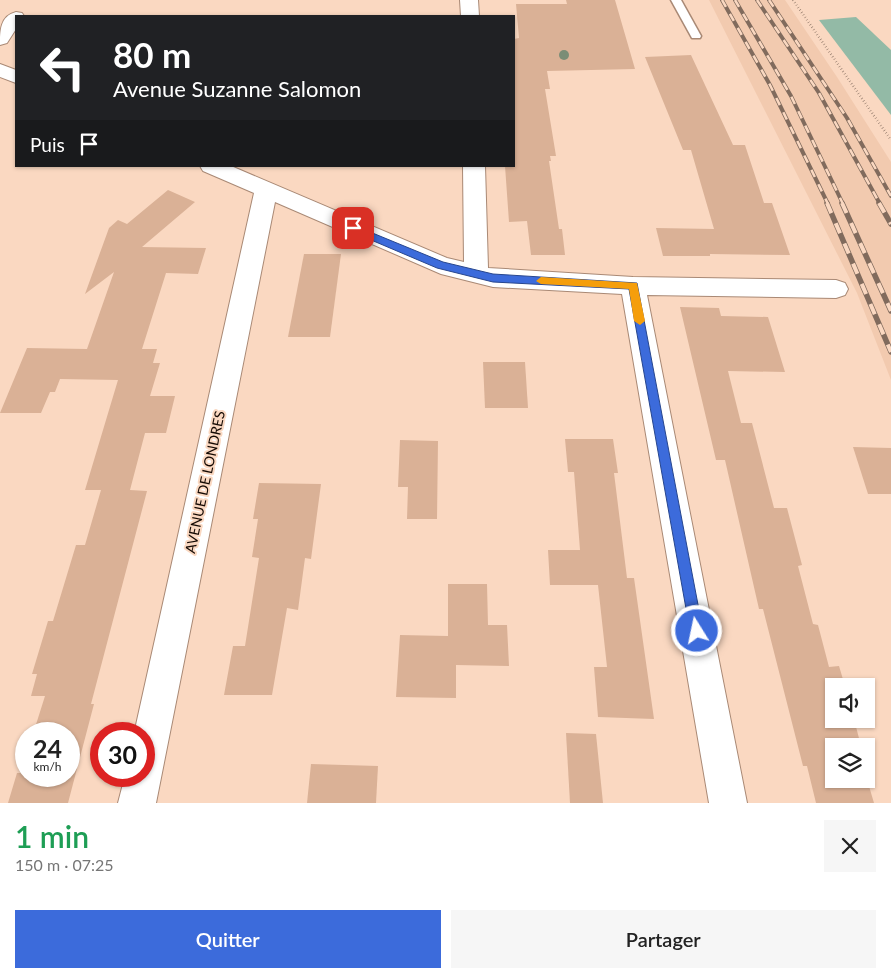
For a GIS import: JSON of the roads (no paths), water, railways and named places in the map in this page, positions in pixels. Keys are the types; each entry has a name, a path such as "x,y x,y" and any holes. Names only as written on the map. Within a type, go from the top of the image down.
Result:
{"street":[{"path":"470,0 470,15"},
{"path":"0,39 15,20"},
{"path":"0,70 15,77"},
{"path":"213,167 441,266 493,278 633,286 836,289"},
{"path":"474,167 476,274"},
{"name":"AVENUE DE LONDRES","path":"154,722 266,191"},
{"path":"633,286 728,803"},
{"name":"AVENUE DE LONDRES","path":"137,803 140,787"}],"lane":[{"path":"676,0 696,36"}],"railway":[{"path":"722,0 770,85 828,204"},
{"path":"735,0 791,96 843,204"},
{"path":"757,0 819,93 880,204"},
{"path":"769,0 847,118 891,196"},
{"path":"827,203 891,352"},
{"path":"842,203 891,311"},
{"path":"879,203 891,224"}]}
